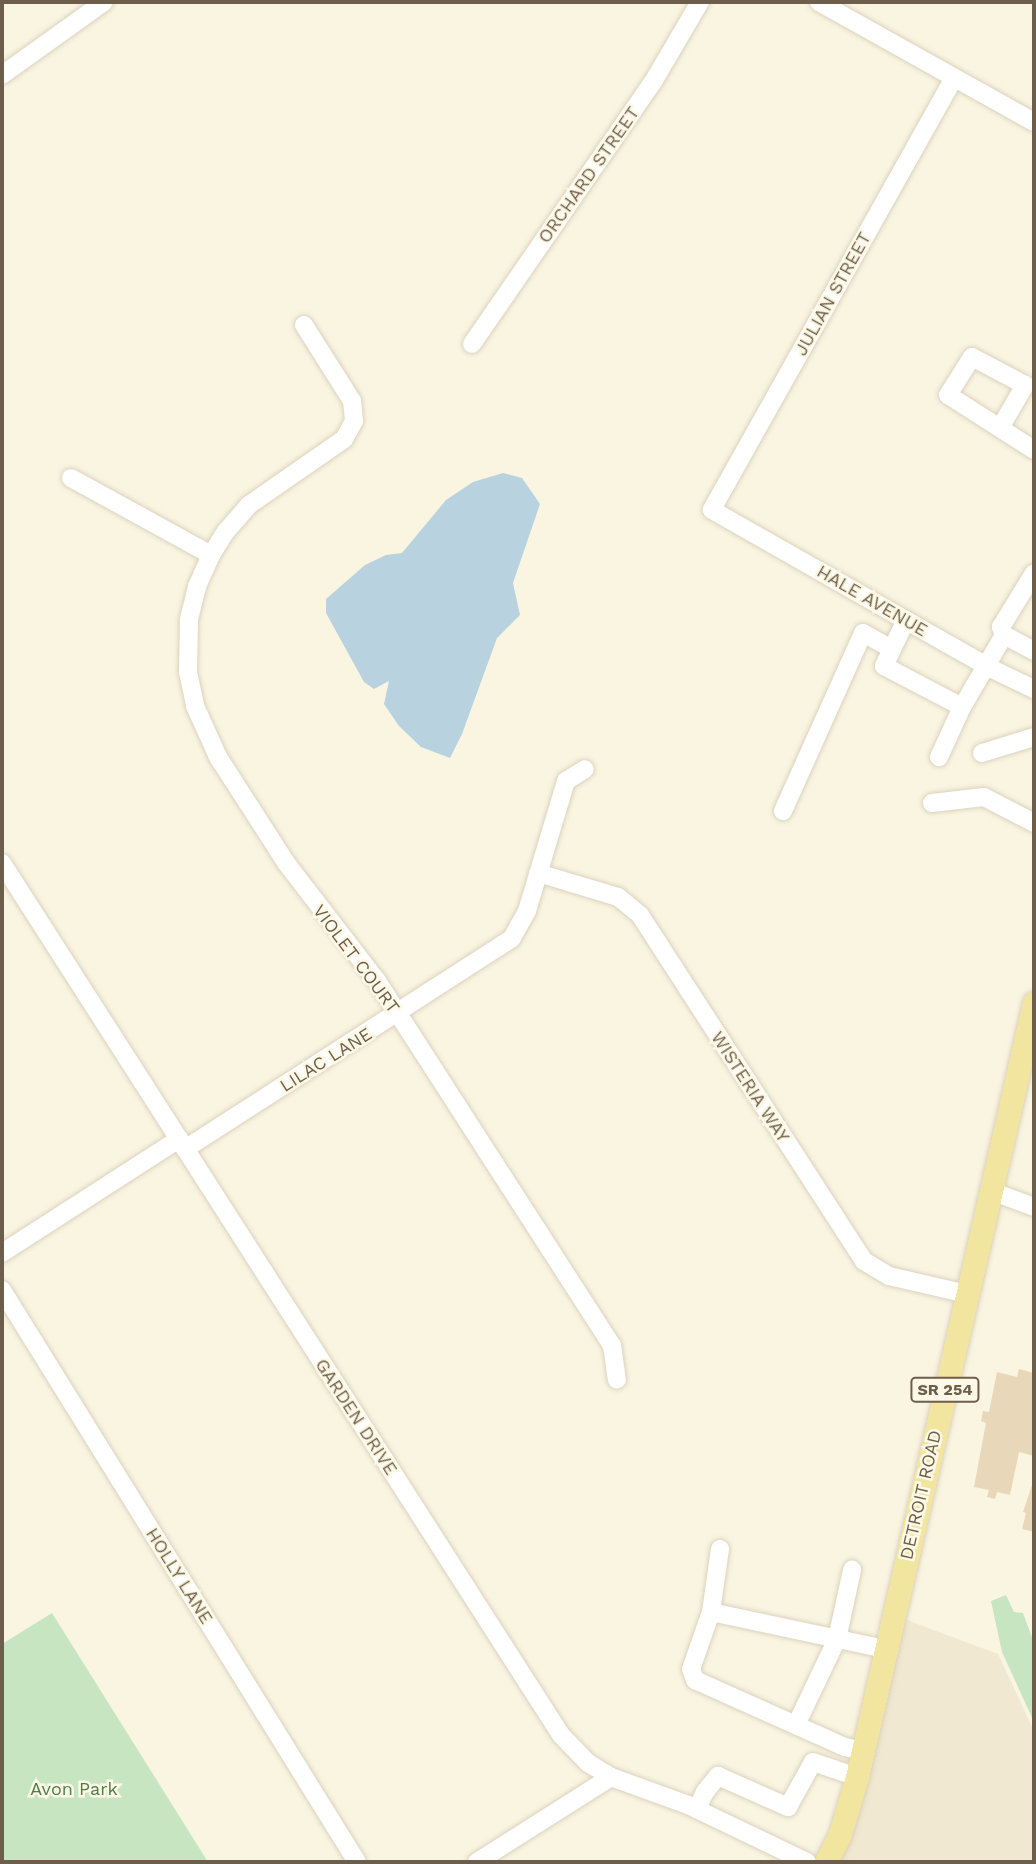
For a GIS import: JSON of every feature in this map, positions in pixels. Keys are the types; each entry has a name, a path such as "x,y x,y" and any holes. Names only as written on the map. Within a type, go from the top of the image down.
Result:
{"main road":[{"name":"DETROIT ROAD","path":"826,1862 840,1834 857,1777 1034,1003"}],"street":[{"path":"2,75 104,2"},
{"name":"ORCHARD STREET","path":"472,344 653,82 700,2"},
{"path":"819,2 1034,122"},
{"name":"JULIAN STREET","path":"712,510 954,78"},
{"name":"VIOLET COURT","path":"304,325 352,401 354,421 350,432 249,505 226,531 211,555 195,595 187,637 188,672 200,723 218,757 287,864 377,981 612,1345 617,1380"},
{"path":"1000,428 1034,450"},
{"path":"71,478 211,555"},
{"name":"HALE AVENUE","path":"712,510 988,667 1034,689"},
{"path":"939,757 962,707 988,667 1003,635 1001,627 1034,573"},
{"path":"906,620 884,666 962,707"},
{"path":"783,811 863,632 892,649"},
{"path":"1003,635 1034,651"},
{"path":"982,753 1034,737"},
{"name":"LILAC LANE","path":"2,1253 398,1014 512,938 522,923 566,781 585,769"},
{"path":"932,803 984,797 1034,823"},
{"name":"GARDEN DRIVE","path":"2,863 561,1735 578,1754 611,1777 696,1809 807,1862"},
{"name":"WISTERIA WAY","path":"538,873 618,897 640,915 864,1261 889,1276 967,1294"},
{"path":"991,1191 1034,1207"},
{"name":"HOLLY LANE","path":"2,1290 357,1862"},
{"path":"720,1549 711,1612 691,1669 695,1680 845,1747 863,1751"},
{"path":"796,1725 837,1639 852,1570"},
{"path":"711,1612 885,1649"},
{"path":"696,1809 718,1776 789,1807 813,1762 857,1777"},
{"path":"477,1862 611,1777"}],"shaded area":[{"path":"893,1615 998,1654 1034,1731 1034,1862 826,1862"}],"green space":[{"path":"1006,1595 1014,1612 1023,1613 1034,1643 1034,1722 1002,1652 991,1601"},
{"name":"Avon Park","path":"52,1613 208,1862 2,1862 2,1644"}],"water":[{"path":"503,473 522,478 540,504 513,583 520,615 497,638 462,734 450,758 421,747 399,726 384,704 389,681 374,689 364,682 326,613 326,599 365,565 386,555 402,553 446,500 473,482"}],"building":[{"path":"1019,1369 1034,1373 1034,1456 1019,1452 1010,1495 997,1492 995,1499 987,1497 989,1490 974,1487 986,1423 981,1421 983,1411 989,1412 997,1372 1017,1377"},
{"path":"1034,1479 1034,1532 1022,1529 1026,1513 1023,1512"}]}
